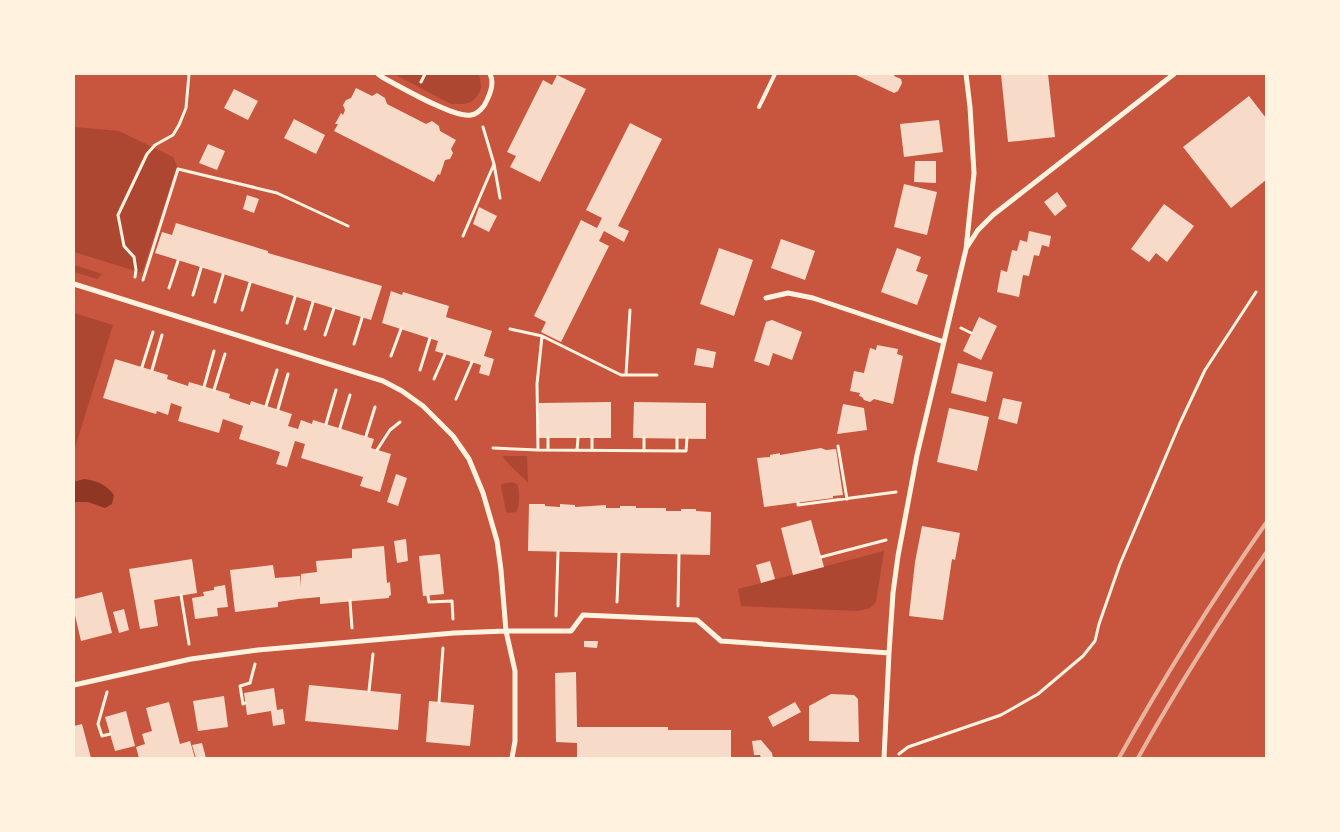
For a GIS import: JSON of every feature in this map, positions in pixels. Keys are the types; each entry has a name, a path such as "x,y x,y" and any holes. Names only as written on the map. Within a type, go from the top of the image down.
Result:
{"street":[{"path":"378,74 457,114 471,116 478,112 486,103 492,90 492,77 490,74"},
{"path":"884,758 893,594 902,536 917,455 966,249 974,172 966,74"},
{"path":"966,249 978,230 993,214 1174,74"},
{"path":"74,284 383,381 402,391 423,406 460,445 469,459 483,493 497,541 506,631 515,671 515,741 512,758"},
{"path":"766,298 788,294 813,298 944,342"},
{"path":"74,685 191,659 258,650 454,633 571,631 583,616 697,620 721,641 889,653"}],"lane":[{"path":"760,107 775,74"}],"path":[{"path":"135,277 134,257 124,246 118,215 147,154 156,145 173,135 179,125 186,108 189,74"},
{"path":"478,112 494,164 500,198"},
{"path":"463,236 494,164"},
{"path":"143,280 178,169 277,193 348,226"},
{"path":"169,288 178,261"},
{"path":"193,295 201,268"},
{"path":"215,302 223,275"},
{"path":"242,310 250,283"},
{"path":"892,758 908,748 1001,716 1038,694 1083,656 1095,641 1120,564 1180,423 1205,370 1256,292"},
{"path":"287,323 295,297"},
{"path":"305,329 313,302"},
{"path":"325,335 334,308"},
{"path":"626,375 630,310"},
{"path":"354,344 362,318"},
{"path":"391,356 400,329"},
{"path":"510,329 542,336 621,375 657,375"},
{"path":"142,367 153,332"},
{"path":"152,370 162,335"},
{"path":"538,450 537,384 542,336"},
{"path":"420,370 430,338"},
{"path":"204,387 214,351"},
{"path":"214,390 225,354"},
{"path":"434,379 445,354"},
{"path":"456,399 472,362"},
{"path":"266,406 277,370"},
{"path":"278,409 288,374"},
{"path":"326,424 336,390"},
{"path":"340,428 350,395"},
{"path":"366,436 375,407"},
{"path":"376,450 390,430 400,422"},
{"path":"548,438 548,450"},
{"path":"577,450 578,438"},
{"path":"592,438 592,450"},
{"path":"644,438 644,451"},
{"path":"677,438 677,451"},
{"path":"493,448 686,451 686,438"},
{"path":"838,446 847,499"},
{"path":"798,502 798,506 910,490"},
{"path":"821,557 902,536"},
{"path":"556,630 558,552"},
{"path":"616,616 619,553"},
{"path":"678,619 679,554"},
{"path":"181,596 191,659"},
{"path":"428,596 429,602 452,601 454,633"},
{"path":"350,601 353,642"},
{"path":"439,702 444,634"},
{"path":"369,691 374,641"},
{"path":"245,703 243,704 240,686 250,684 258,650"},
{"path":"110,734 102,736 98,724 111,677"}],"shaded area":[{"path":"394,74 478,74 481,88 478,95 471,102 451,104"},
{"path":"74,127 119,131 173,157 177,166 142,273 74,252"},
{"path":"74,265 102,274 97,279 74,272"},
{"path":"74,313 113,325 74,451"},
{"path":"503,456 527,456 528,483 508,463"},
{"path":"84,479 97,482 108,488 114,495 112,504 105,508 88,502 74,502 74,482"},
{"path":"512,482 517,484 519,502 516,512 508,513 501,486 502,484"},
{"path":"884,551 876,602 870,608 858,611 741,606 738,589"}],"building":[{"path":"854,74 895,74 894,76 901,79 902,83 898,91 894,93"},
{"path":"1001,74 1048,74 1055,137 1008,142"},
{"path":"557,75 586,89 540,182 510,167 516,156 507,152 543,80 552,85"},
{"path":"356,88 372,96 377,93 385,98 387,104 426,124 432,121 439,126 440,131 456,140 451,149 453,153 450,159 445,160 440,175 438,174 434,182 334,131 338,124 335,124 341,113 343,115 345,110 343,105 346,100 351,98"},
{"path":"234,89 258,101 248,120 224,108"},
{"path":"1249,96 1266,118 1266,180 1231,208 1183,147"},
{"path":"294,119 325,135 316,154 284,138"},
{"path":"939,120 943,152 904,157 900,124"},
{"path":"630,123 662,139 618,226 629,231 624,242 604,231 599,241 609,246 561,342 541,332 546,322 534,316 581,220 597,228 602,218 586,210"},
{"path":"208,144 225,151 217,170 199,163"},
{"path":"915,161 936,161 936,183 914,182"},
{"path":"904,184 937,192 927,235 894,227"},
{"path":"1057,192 1067,206 1055,216 1044,202"},
{"path":"247,195 259,199 254,213 243,209"},
{"path":"1164,204 1194,226 1167,262 1156,253 1149,262 1131,249"},
{"path":"479,207 497,216 489,232 473,224"},
{"path":"176,223 268,251 268,253 382,286 371,320 155,253 162,232 172,235"},
{"path":"1029,231 1051,236 1049,247 1042,245 1039,256 1034,255 1029,276 1023,275 1019,297 997,292 1001,270 1007,272 1012,250 1017,251 1020,240 1027,242"},
{"path":"781,239 815,251 805,280 771,268"},
{"path":"719,248 753,260 734,316 700,304"},
{"path":"897,248 921,257 916,271 928,275 917,305 881,292"},
{"path":"391,291 402,295 403,292 449,306 446,317 492,331 484,356 494,359 489,376 479,373 481,365 435,351 438,341 382,323"},
{"path":"979,317 997,326 981,360 963,351"},
{"path":"772,320 802,332 792,360 773,353 769,366 754,361 766,322"},
{"path":"877,345 898,349 897,354 903,356 893,404 874,399 870,402 859,396 860,393 850,391 854,371 864,373 870,348 876,350"},
{"path":"697,348 716,352 713,368 694,365"},
{"path":"115,359 168,375 167,379 188,386 189,382 230,394 229,398 250,405 251,401 292,414 288,426 298,429 301,420 312,424 313,420 374,439 371,448 391,454 380,492 360,486 363,477 301,458 305,444 295,441 287,467 276,464 280,452 239,439 243,426 223,419 219,433 178,421 182,407 171,403 168,415 157,411 156,414 103,398"},
{"path":"958,363 993,372 986,402 951,393"},
{"path":"1003,398 1022,402 1017,424 998,419"},
{"path":"611,402 611,438 539,438 539,403"},
{"path":"634,402 706,403 706,439 633,438"},
{"path":"843,404 864,408 867,430 837,434"},
{"path":"949,408 989,417 977,471 937,462"},
{"path":"821,448 826,450 836,449 843,495 764,507 757,458"},
{"path":"396,474 407,478 398,506 387,502"},
{"path":"529,504 545,504 545,506 560,507 560,504 575,505 575,507 606,505 606,508 636,506 636,508 666,508 666,511 696,509 696,511 711,512 710,555 528,551"},
{"path":"811,520 824,567 793,575 781,528"},
{"path":"922,526 960,533 955,560 952,559 943,620 909,616 915,562"},
{"path":"406,539 408,561 397,563 394,541"},
{"path":"384,546 387,583 390,582 391,595 389,598 320,604 320,597 298,599 278,602 278,607 235,612 230,570 273,565 275,578 300,576 300,587 301,574 317,572 316,561 352,558 352,549"},
{"path":"440,554 444,594 423,596 419,556"},
{"path":"192,559 197,593 154,600 158,626 140,629 129,569"},
{"path":"770,561 775,579 761,583 756,565"},
{"path":"225,585 228,607 217,608 218,616 195,619 192,598 204,596 203,592"},
{"path":"102,592 112,633 81,641 74,611 74,599"},
{"path":"124,609 129,630 119,633 113,612"},
{"path":"584,641 598,641 597,648 584,647"},
{"path":"576,672 577,727 668,727 668,730 731,730 731,758 577,758 577,743 556,742 555,673"},
{"path":"309,685 401,694 398,730 305,721"},
{"path":"274,688 277,710 283,709 285,724 273,726 271,711 247,715 244,693"},
{"path":"831,694 854,695 858,699 859,742 809,741 809,706"},
{"path":"224,696 228,727 198,731 193,701"},
{"path":"429,701 474,705 470,746 426,742"},
{"path":"169,702 180,744 190,741 195,758 139,758 136,747 145,744 142,734 152,731 146,708"},
{"path":"795,702 801,712 773,727 768,717"},
{"path":"126,711 135,746 115,751 105,717"},
{"path":"82,724 91,758 74,758 74,726"},
{"path":"761,740 772,753 773,758 761,758 760,755 754,755 752,741"},
{"path":"202,743 206,758 196,758 192,745"}],"railway":[{"path":"1119,758 1190,639 1266,523"},
{"path":"1138,758 1199,654 1266,553"}]}
